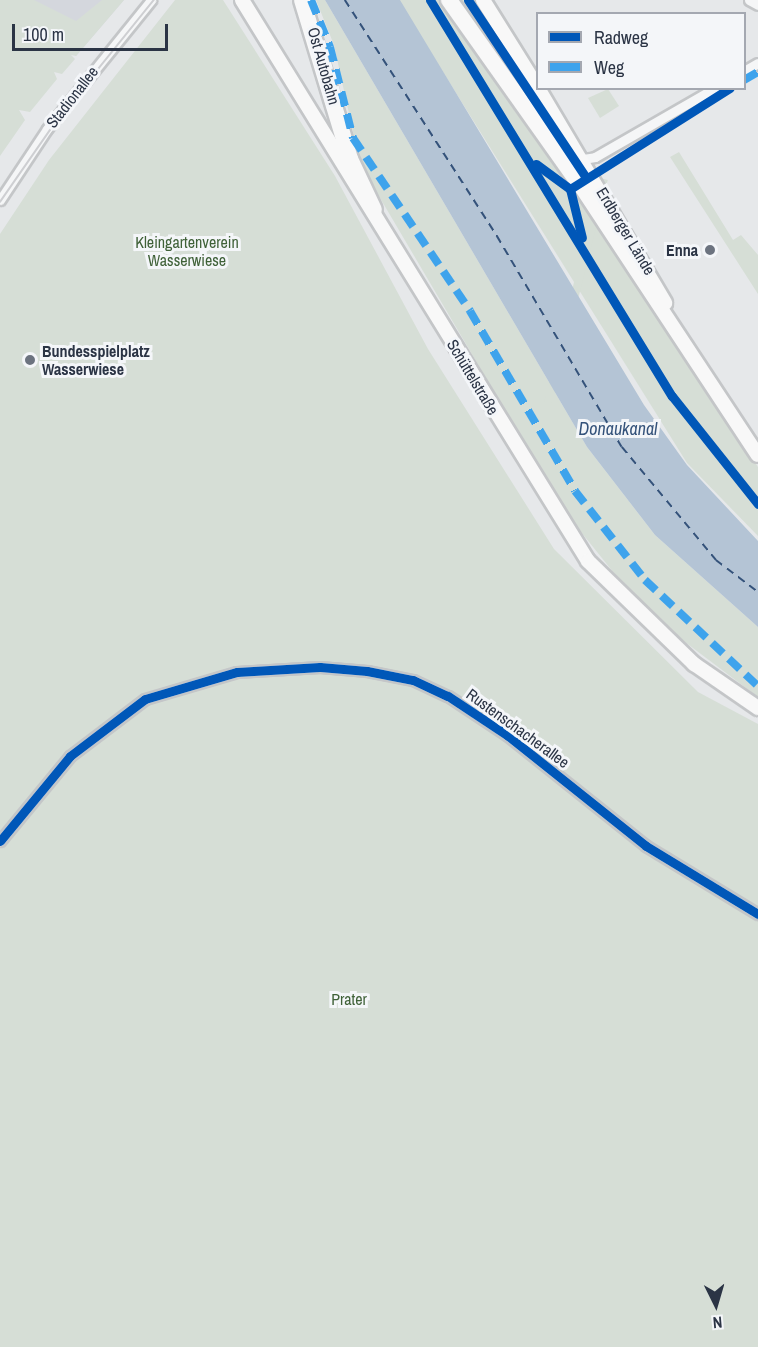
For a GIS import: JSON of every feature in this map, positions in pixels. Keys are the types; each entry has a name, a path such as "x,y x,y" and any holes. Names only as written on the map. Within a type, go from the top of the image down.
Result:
{"highway":[{"name":"Ost Autobahn","path":"302,0 342,133 374,210"},
{"path":"449,0 577,181"}],"main road":[{"name":"Schüttelstraße","path":"242,0 361,199 374,210 588,561 694,664 758,708"},
{"name":"Erdberger Lände","path":"483,0 536,85"},
{"name":"Erdberger Lände","path":"539,90 657,282 670,316"},
{"name":"Erdberger Lände","path":"577,181 670,316 758,455"}],"street":[{"name":"Stadionallee","path":"0,200 47,129 151,0"},
{"path":"749,0 758,5"},
{"path":"556,150 583,159 711,90"},
{"name":"Rustenschacherallee","path":"0,841 70,756 145,699 237,672 321,667 367,671 413,680 448,696 507,735 646,846 758,914"}],"shaded area":[{"path":"14,0 124,0 76,56"}],"green space":[{"path":"0,0 34,0 76,21 102,0 124,0 76,56 71,55 75,59 62,74 54,72 57,79 30,112 19,110 25,120 0,156"},
{"name":"Prater","path":"175,0 223,0 335,176 428,349 554,549 698,692 758,724 758,1347 0,1347 0,234 49,160"},
{"path":"316,0 325,0 587,447 655,535 758,627 758,697 681,639 626,588 565,512 360,164 334,45"},
{"path":"398,0 440,0 563,169 758,467 758,536 687,463"},
{"path":"455,0 466,0 565,147 561,146"},
{"path":"609,90 619,106 600,118 588,98"},
{"path":"679,152 733,240 741,235 758,255 758,294 670,157"},
{"path":"600,178 608,180 552,403 544,401"}],"water":[{"name":"Donaukanal","path":"325,0 400,0 644,405 687,465 758,541 758,627 655,535 587,447"}],"ferry route":[{"path":"345,0 497,236 622,447 716,560 758,592"}],"tram line":[{"path":"0,202 57,120 154,0"}],"marked path":[{"path":"311,0 330,47 353,138 470,311 575,491 645,580 758,686"},
{"path":"746,79 758,72"}],"cycle path":[{"path":"430,0 672,396 758,504"},
{"path":"468,0 585,176"},
{"path":"570,189 727,90"},
{"path":"536,164 570,189 582,238"},
{"path":"0,841 70,756 145,699 237,672 320,667 367,671 413,680 448,696 507,735 646,846 758,914"}],"place":[{"name":"Enna","path":"710,250"},
{"name":"Bundesspielplatz Wasserwiese","path":"30,360"}],"park label":[{"name":"Kleingartenverein Wasserwiese","path":"187,251"}]}
